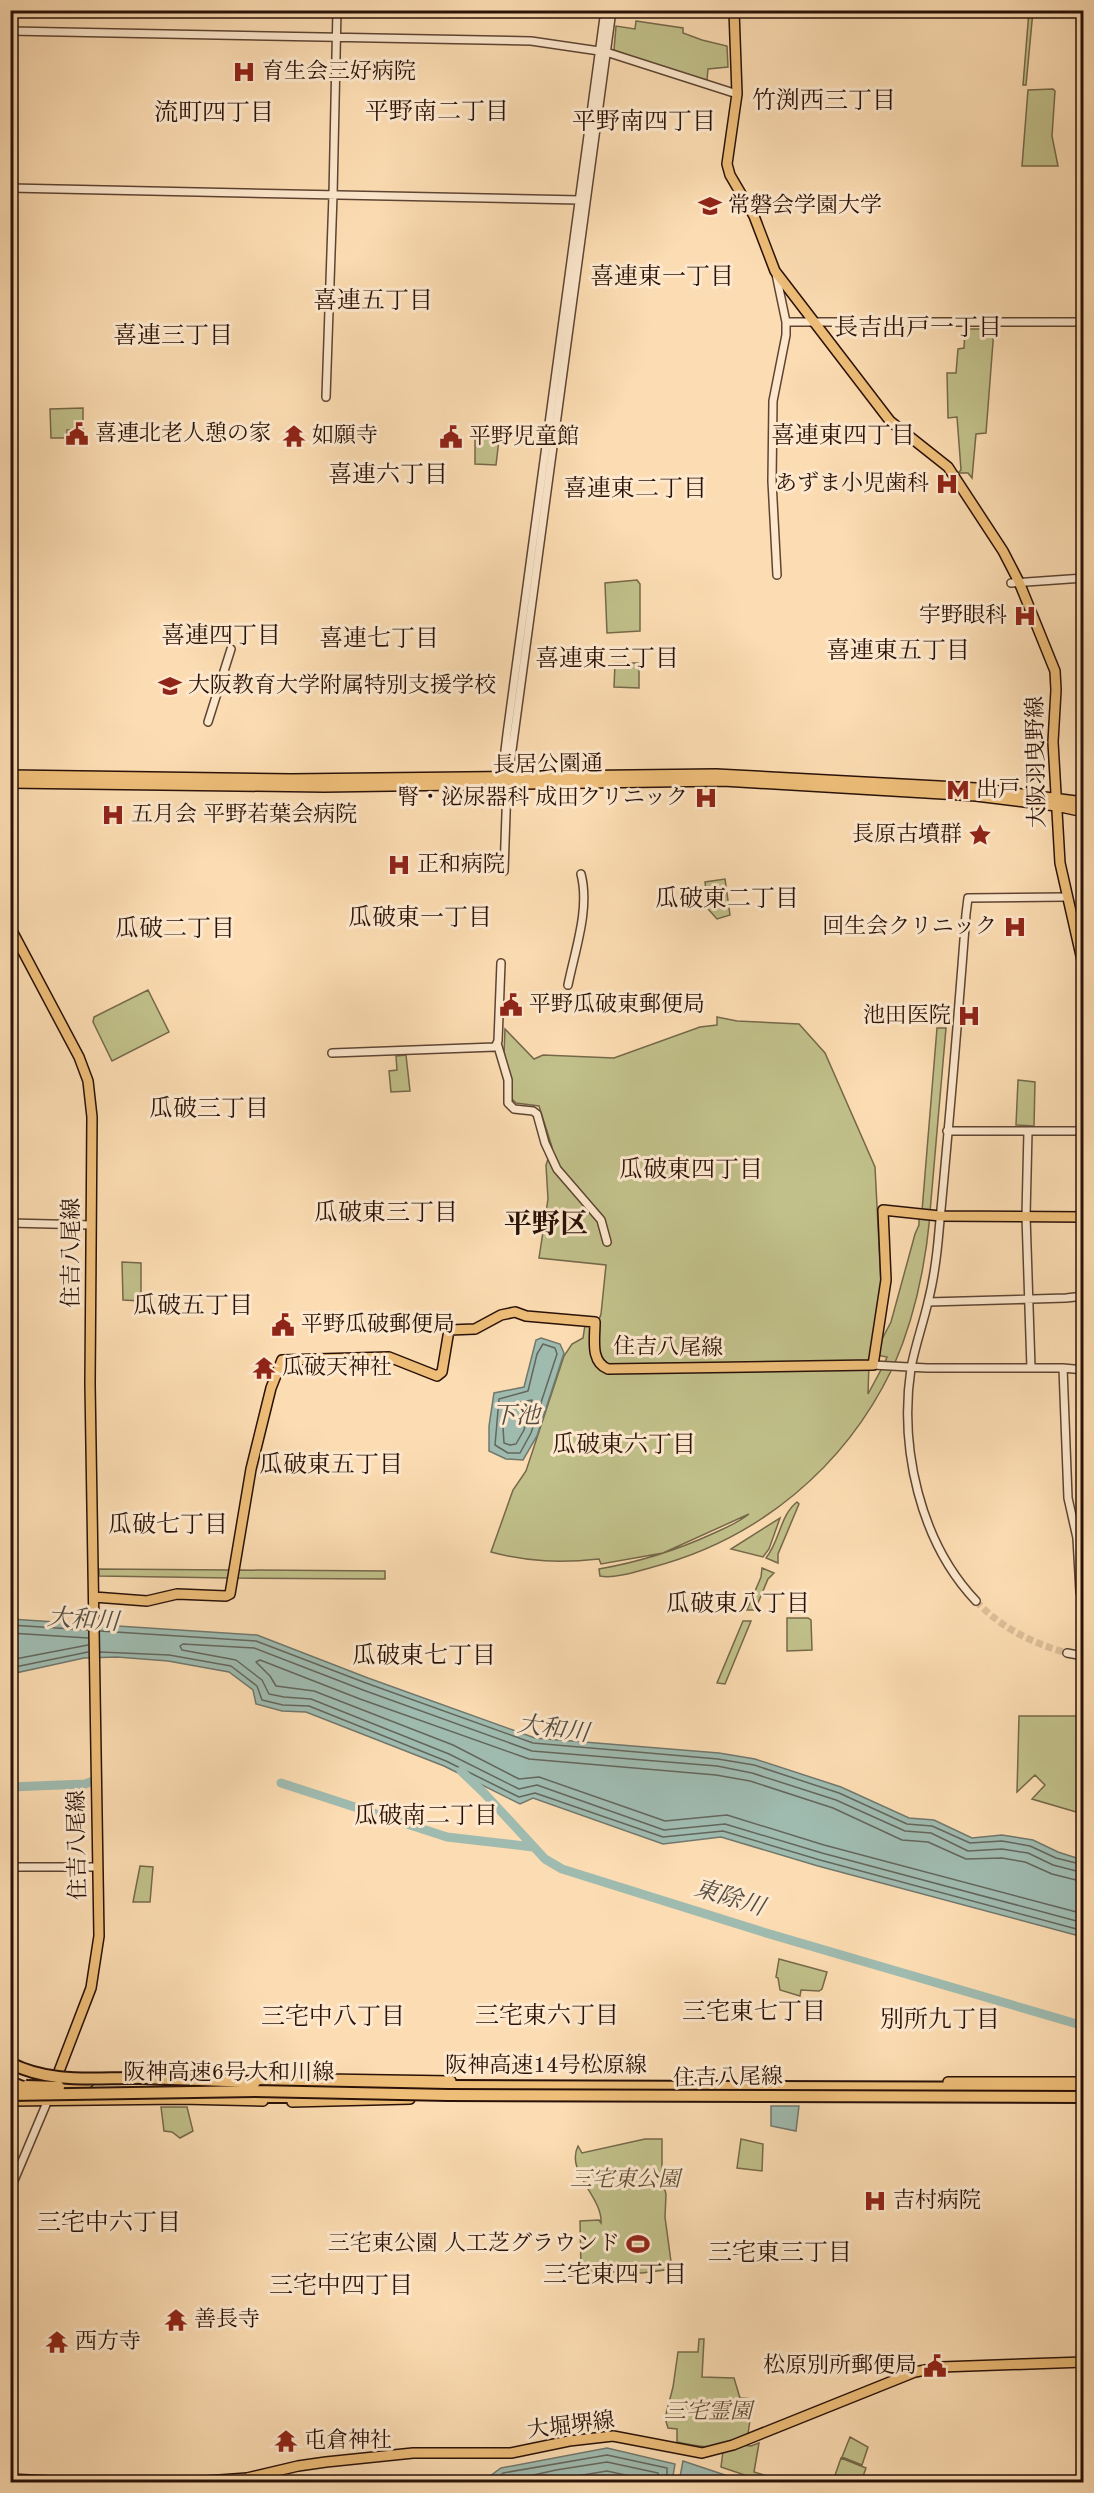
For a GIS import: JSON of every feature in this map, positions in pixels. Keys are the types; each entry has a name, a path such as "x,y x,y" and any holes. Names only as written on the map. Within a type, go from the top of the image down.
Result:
{"highway":[{"name":"阪神高速14号松原線","path":"10,2063 35,2073 63,2078 448,2086 1083,2088"},
{"name":"阪神高速6号大和川線","path":"10,2085 255,2082"},
{"name":"阪神高速14号松原線","path":"10,2085 45,2096 75,2099 448,2095 1083,2099"},
{"name":"阪神高速6号大和川線","path":"10,2095 255,2091 448,2095"}],"main road":[{"name":"大阪羽曳野線","path":"734,10 737,94 726,154 728,170 754,216 775,271 890,421 948,467 1003,551 1055,671 1053,742 1060,863 1083,969"},
{"name":"長居公園通","path":"10,775 723,781 897,788 1083,802"},
{"name":"長居公園通","path":"10,783 324,787 507,780"},
{"name":"長居公園通","path":"1056,801 1083,812"},
{"name":"住吉八尾線","path":"10,927 73,1046 88,1081 92,1117 90,1384 99,1936 94,1974 57,2086 48,2100"},
{"path":"873,1365 886,1280 883,1210 940,1216 1083,1217"},
{"name":"住吉八尾線","path":"94,1599 147,1601 177,1594 228,1596 247,1488 261,1425 282,1360 389,1357 437,1376 442,1372 449,1330 475,1329 501,1315 515,1312 526,1316 595,1322 597,1360 601,1366 608,1369 873,1365"},
{"name":"住吉八尾線","path":"57,2086 340,2078 752,2083 1083,2082"},
{"name":"住吉八尾線","path":"10,2101 348,2102 420,2098 581,2099 945,2093 1023,2093 1083,2099"},
{"name":"大堀堺線","path":"192,2482 247,2478 298,2466 413,2452 511,2453 554,2444 613,2436 710,2452 733,2445 915,2372 941,2367 1083,2362"},
{"path":"10,2479 70,2482"}],"street":[{"path":"326,397 337,10"},
{"path":"504,872 507,780 503,767 517,655 575,261 603,51 605,10"},
{"path":"575,261 580,200 603,51 612,10"},
{"path":"10,31 531,41 603,51 737,94"},
{"path":"10,188 580,200"},
{"path":"775,271 786,321 784,350 773,401 772,481 777,575"},
{"path":"786,321 1083,322"},
{"path":"1015,582 1083,578"},
{"path":"208,722 231,650"},
{"path":"568,985 582,913 581,874"},
{"path":"976,1601 961,1586 943,1558 918,1490 908,1410 911,1368 936,1265 968,898 1067,897"},
{"path":"501,963 497,1043 507,1078 508,1103 514,1109 533,1111 537,1114 545,1143 557,1169 601,1220 607,1242"},
{"path":"332,1053 491,1048 497,1043"},
{"path":"947,1131 1083,1131"},
{"path":"1028,1131 1026,1216 1031,1368"},
{"path":"10,1223 91,1225"},
{"path":"928,1302 1083,1296"},
{"path":"873,1365 911,1368 1083,1370"},
{"path":"1064,1368 1068,1498 1077,1538 1080,1592 1083,1603"},
{"path":"1067,1653 1083,1656"},
{"path":"10,1867 98,1867"},
{"path":"10,2190 48,2100"}],"green space":[{"path":"1029,11 1033,11 1026,85 1023,85"},
{"path":"636,21 683,28 683,33 727,46 728,67 708,69 707,80 683,75 614,50 616,26 635,29"},
{"path":"1053,89 1055,91 1052,136 1058,166 1022,166 1028,90"},
{"path":"965,329 994,329 986,433 976,434 972,478 968,473 958,473 961,470 957,417 948,418 947,373 956,373 958,349 964,348"},
{"path":"83,408 83,430 67,430 67,438 51,438 50,409"},
{"path":"475,438 499,439 496,465 475,464"},
{"path":"637,580 640,584 640,631 607,633 605,583"},
{"path":"615,663 639,663 639,688 614,687"},
{"path":"725,879 730,915 717,919 708,909 705,882"},
{"path":"148,990 169,1032 112,1061 93,1022 94,1017"},
{"path":"717,1017 737,1021 799,1024 825,1053 875,1167 881,1284 869,1362 868,1394 882,1368 892,1369 873,1404 850,1437 824,1467 795,1494 763,1518 728,1538 692,1554 653,1567 619,1576 600,1576 599,1569 628,1563 671,1551 731,1525 749,1514 663,1553 601,1564 599,1559 545,1561 491,1552 513,1490 526,1471 564,1356 572,1344 583,1338 585,1325 598,1322 601,1314 606,1265 539,1258 548,1199 546,1165 552,1147 539,1106 516,1103 510,1097 511,1078 504,1054 505,1029 534,1059 543,1055 614,1058 700,1027 717,1025"},
{"path":"937,1028 946,1028 930,1212 922,1211"},
{"path":"406,1055 410,1091 391,1092 389,1071 397,1070 396,1056"},
{"path":"1018,1080 1035,1082 1034,1126 1016,1125"},
{"path":"919,1215 930,1216 918,1292 908,1329 894,1365 884,1365 887,1357 877,1355 891,1322 919,1225"},
{"path":"122,1262 141,1263 141,1301 123,1300"},
{"path":"797,1502 799,1504 778,1554 778,1563 766,1558 783,1521 791,1507"},
{"path":"780,1518 769,1549 763,1557 731,1549"},
{"path":"762,1568 774,1573 768,1579 755,1610 747,1610 761,1577"},
{"path":"99,1569 230,1570 230,1578 99,1576"},
{"path":"236,1570 385,1571 385,1579 235,1578"},
{"path":"787,1618 811,1620 812,1650 787,1651"},
{"path":"743,1621 751,1621 725,1684 717,1683"},
{"path":"1019,1716 1083,1716 1083,1814 1032,1799 1045,1785 1035,1775 1017,1792"},
{"path":"140,1866 153,1867 150,1902 133,1902"},
{"path":"779,1959 827,1972 822,1989 819,1991 801,1990 800,1996 780,1990 776,1977"},
{"path":"161,2107 187,2107 193,2131 180,2138 172,2132 164,2131"},
{"name":"三宅東公園","path":"645,2139 662,2139 662,2180 666,2194 665,2217 672,2269 642,2273 583,2271 581,2269 580,2221 599,2220 601,2223 600,2213 576,2165 575,2156 578,2146 582,2153"},
{"path":"741,2139 763,2144 762,2171 737,2168"},
{"name":"三宅霊園","path":"699,2339 704,2339 702,2377 734,2378 740,2398 753,2399 748,2434 714,2447 677,2442 677,2429 668,2428 665,2418 673,2387 678,2352 698,2352"},
{"path":"850,2437 868,2447 862,2465 842,2457"},
{"path":"759,2443 754,2472 767,2476 765,2482 721,2467 723,2451 741,2445 751,2446"},
{"path":"841,2458 866,2468 861,2482 831,2482"}],"water":[{"name":"下池","path":"541,1338 560,1344 564,1353 537,1436 523,1460 506,1459 489,1451 489,1426 494,1393 524,1387 536,1340"},
{"path":"10,1619 257,1635 535,1738 719,1753 755,1759 841,1787 909,1818 934,1820 972,1838 1002,1835 1033,1840 1058,1852 1083,1860 1083,1937 818,1866 721,1837 663,1844 533,1798 520,1804 444,1766 306,1712 282,1711 256,1704 253,1690 229,1672 168,1661 117,1657 84,1658 11,1674"},
{"path":"771,2106 799,2106 796,2131 771,2126"},
{"path":"607,2448 675,2464 672,2482 486,2482 501,2468"},
{"path":"683,2461 746,2482 679,2482"}],"waterway":[{"name":"東除川","path":"461,1771 545,1859 562,1869 763,1932 1084,2026"},
{"path":"10,1787 85,1784 93,1781"},
{"path":"281,1783 447,1837 533,1847"}],"tunnel":[{"path":"976,1601 1007,1627 1067,1653"}],"place":[{"name":"育生会三好病院","path":"244,72"},
{"name":"常磐会学園大学","path":"710,206"},
{"name":"喜連北老人憩の家","path":"77,434"},
{"name":"如願寺","path":"294,436"},
{"name":"平野児童館","path":"451,437"},
{"name":"あずま小児歯科","path":"947,484"},
{"name":"宇野眼科","path":"1025,616"},
{"name":"大阪教育大学附属特別支援学校","path":"170,686"},
{"name":"出戸","path":"958,790"},
{"name":"腎・泌尿器科 成田クリニック","path":"706,798"},
{"name":"五月会 平野若葉会病院","path":"113,815"},
{"name":"長原古墳群","path":"980,835"},
{"name":"正和病院","path":"399,865"},
{"name":"回生会クリニック","path":"1015,927"},
{"name":"平野瓜破東郵便局","path":"511,1005"},
{"name":"池田医院","path":"969,1016"},
{"name":"平野瓜破郵便局","path":"283,1325"},
{"name":"瓜破天神社","path":"264,1368"},
{"name":"吉村病院","path":"875,2201"},
{"name":"三宅東公園 人工芝グラウンド","path":"638,2244"},
{"name":"善長寺","path":"176,2320"},
{"name":"西方寺","path":"57,2342"},
{"name":"松原別所郵便局","path":"935,2366"},
{"name":"屯倉神社","path":"286,2441"}],"district":[{"name":"竹渕西三丁目","path":"824,102"},
{"name":"平野南二丁目","path":"437,113"},
{"name":"流町四丁目","path":"214,114"},
{"name":"平野南四丁目","path":"644,123"},
{"name":"喜連東一丁目","path":"662,278"},
{"name":"喜連五丁目","path":"373,302"},
{"name":"長吉出戸一丁目","path":"918,329"},
{"name":"喜連三丁目","path":"173,337"},
{"name":"喜連東四丁目","path":"843,437"},
{"name":"喜連六丁目","path":"388,476"},
{"name":"喜連東二丁目","path":"635,490"},
{"name":"喜連四丁目","path":"221,637"},
{"name":"喜連七丁目","path":"379,640"},
{"name":"喜連東五丁目","path":"898,652"},
{"name":"喜連東三丁目","path":"607,660"},
{"name":"瓜破東二丁目","path":"727,900"},
{"name":"瓜破東一丁目","path":"420,919"},
{"name":"瓜破二丁目","path":"175,930"},
{"name":"瓜破三丁目","path":"209,1110"},
{"name":"瓜破東四丁目","path":"691,1171"},
{"name":"瓜破東三丁目","path":"386,1214"},
{"name":"平野区","path":"546,1226"},
{"name":"瓜破五丁目","path":"193,1307"},
{"name":"瓜破東六丁目","path":"624,1446"},
{"name":"瓜破東五丁目","path":"331,1466"},
{"name":"瓜破七丁目","path":"168,1526"},
{"name":"瓜破東八丁目","path":"738,1605"},
{"name":"瓜破東七丁目","path":"424,1657"},
{"name":"瓜破南二丁目","path":"426,1817"},
{"name":"三宅東七丁目","path":"754,2013"},
{"name":"三宅東六丁目","path":"547,2017"},
{"name":"三宅中八丁目","path":"333,2018"},
{"name":"別所九丁目","path":"940,2021"},
{"name":"三宅中六丁目","path":"109,2224"},
{"name":"三宅東三丁目","path":"780,2254"},
{"name":"三宅東四丁目","path":"615,2276"},
{"name":"三宅中四丁目","path":"341,2287"}],"water label":[{"name":"大和川","path":"83,1621"},
{"name":"大和川","path":"553,1730"}]}
